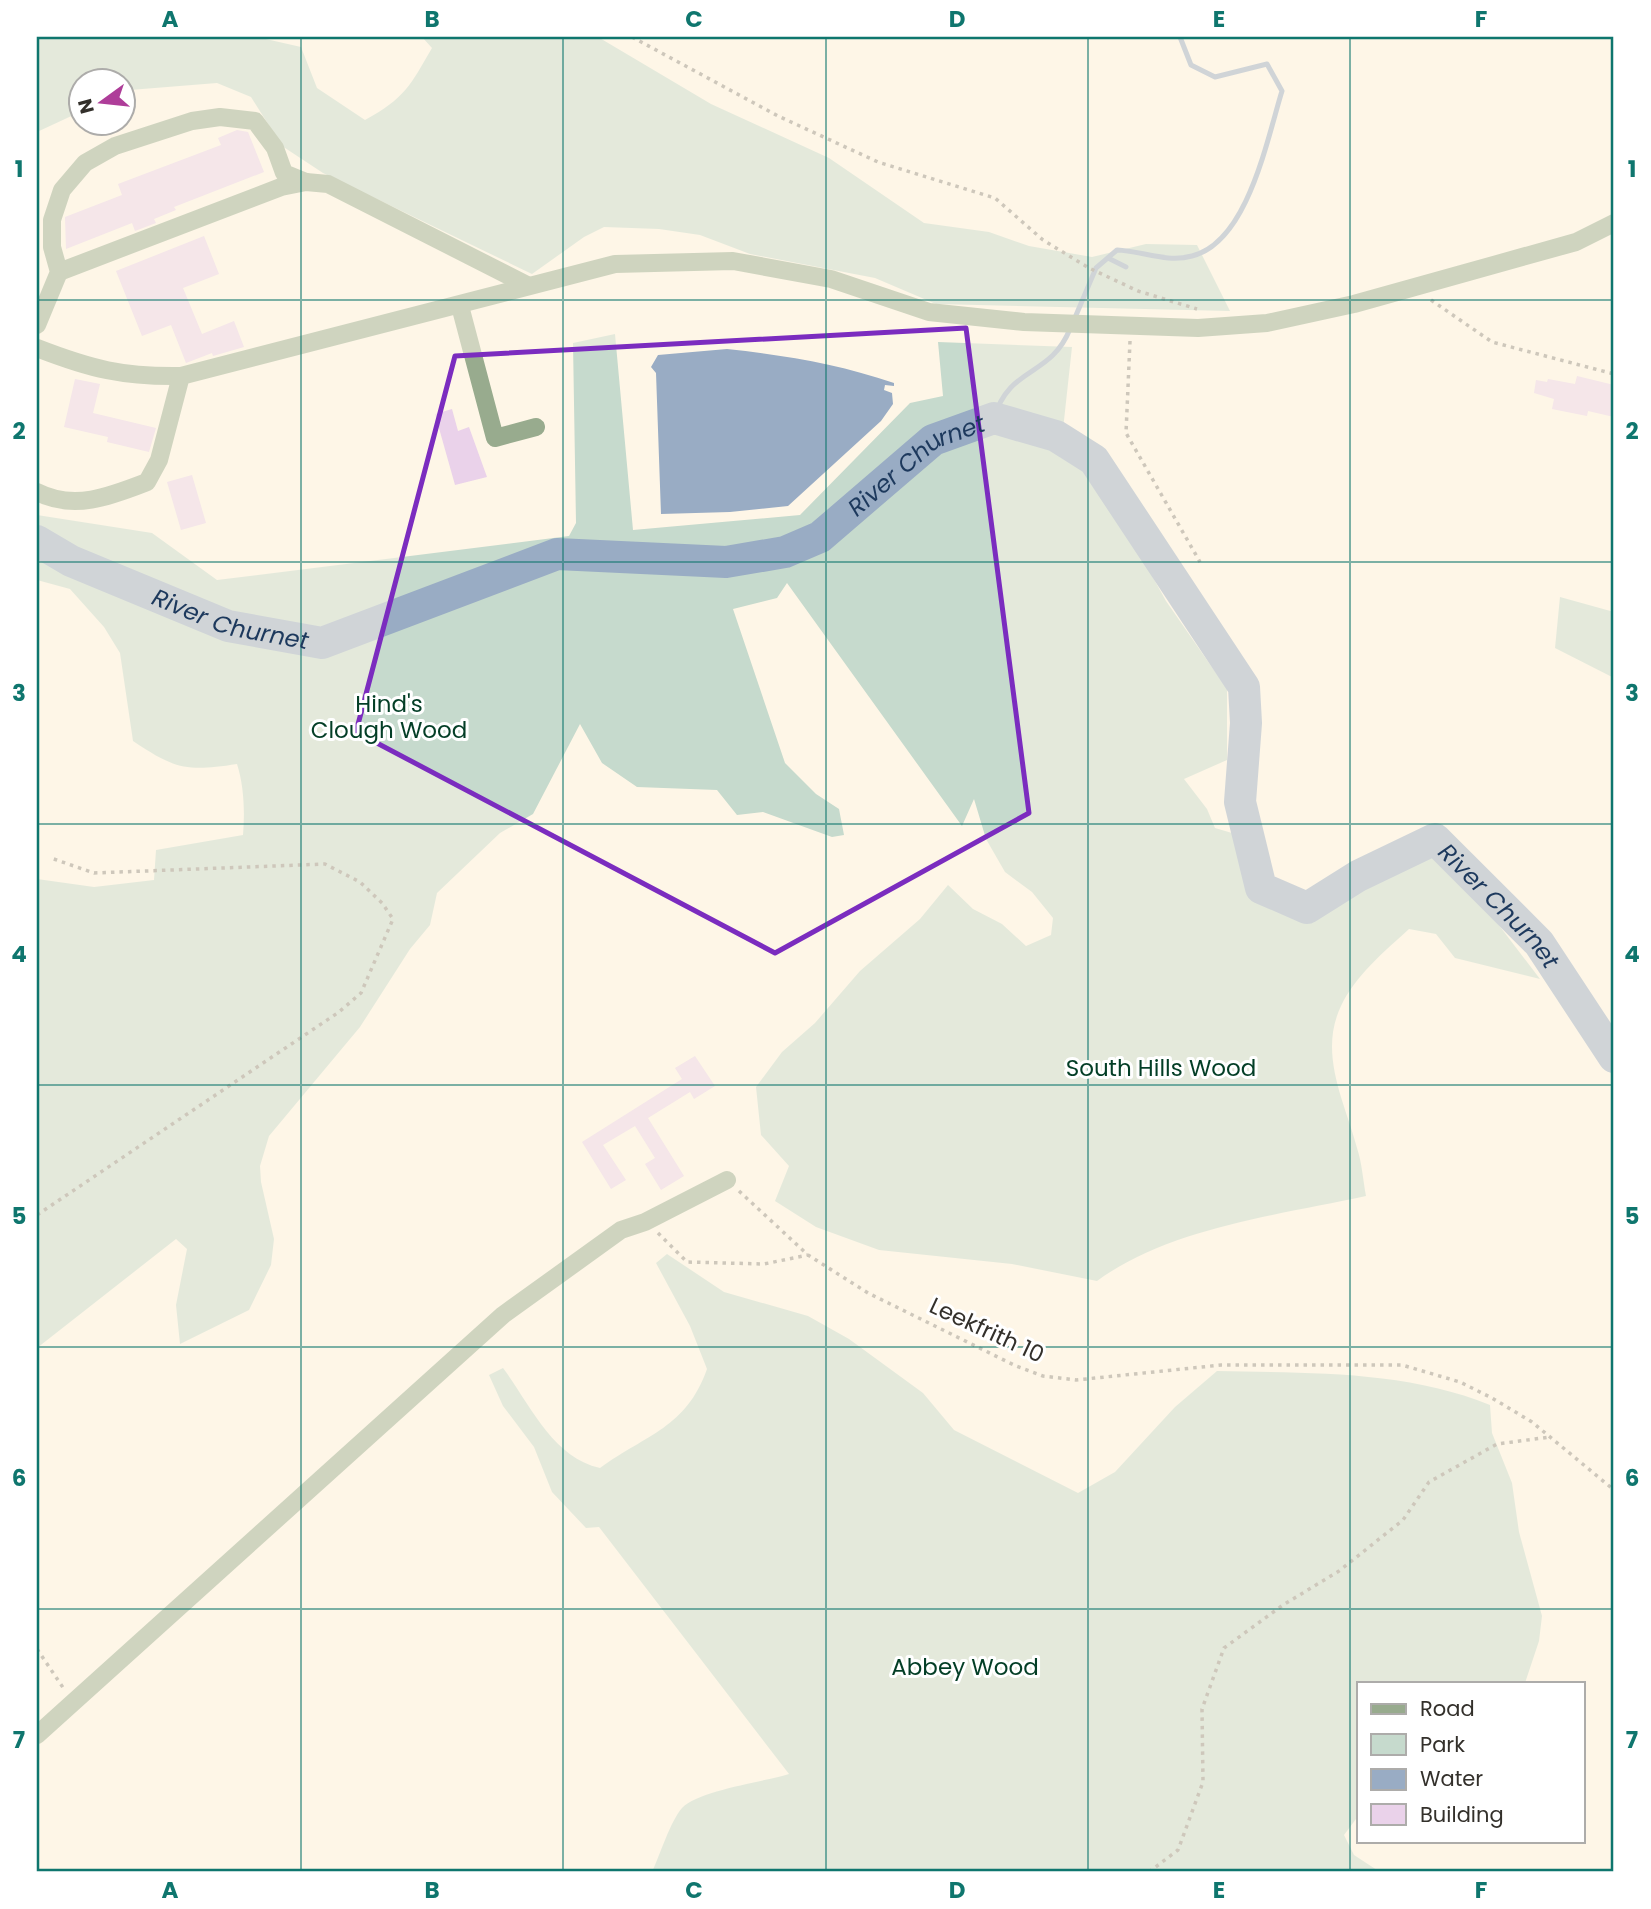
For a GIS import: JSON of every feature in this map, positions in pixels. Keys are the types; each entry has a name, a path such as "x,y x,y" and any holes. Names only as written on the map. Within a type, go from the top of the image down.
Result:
{"lane":[{"path":"37,325 59,272 52,247 52,220 62,190 85,163 115,146 192,121 220,117 255,121 275,148 284,173 306,183"},
{"path":"59,272 281,187 306,183 328,184 527,285"},
{"path":"37,348 101,370 135,377 181,376 615,264 733,261 831,279 929,312 1024,322 1102,325 1198,328 1267,323 1354,304 1576,242 1614,223"},
{"path":"460,306 495,438 536,427"},
{"path":"37,492 64,500 86,502 147,482 159,460 181,376"},
{"path":"37,1735 503,1315 621,1230 645,1222 727,1180"}],"path":[{"path":"632,37 778,116 878,162 995,198 1043,240 1089,268 1171,304 1207,312"},
{"path":"1417,285 1436,306 1492,342 1614,374"},
{"path":"1131,325 1126,433 1200,562"},
{"path":"37,1215 339,1012 361,993 393,919 382,903 360,881 325,864 94,873 51,858"},
{"name":"Leekfrith 10","path":"727,1180 808,1255 868,1293 1016,1366 1043,1376 1076,1380 1221,1365 1402,1365 1460,1382 1492,1398 1550,1437 1614,1490"},
{"path":"645,1222 687,1262 764,1264 808,1255"},
{"path":"1149,1872 1178,1850 1203,1782 1202,1709 1224,1648 1283,1605 1339,1571 1403,1520 1429,1482 1497,1444 1550,1437"},
{"path":"37,1649 73,1702"}],"highlighted area":[{"path":"966,328 1029,813 775,953 356,732 455,356"}],"green space":[{"path":"37,37 257,37 301,47 317,88 365,120 398,98 412,82 432,48 422,37 598,37 711,104 829,158 924,223 989,232 1029,246 1092,257 1146,244 1197,245 1230,311 936,304 875,278 750,254 700,235 659,229 604,227 584,237 532,274 323,173 282,146 251,97 217,83 136,90 136,66 66,66 66,119 37,132"},
{"name":"Hind's Clough Wood","path":"615,334 633,530 800,515 910,403 943,396 938,342 1072,347 1060,457 1090,475 1125,527 1166,601 1227,689 1227,760 1184,779 1207,809 1215,828 1232,833 1253,889 1306,913 1363,878 1366,885 1434,854 1498,924 1540,979 1455,958 1436,934 1409,929 1371,964 1354,984 1341,1006 1335,1024 1333,1060 1359,1154 1366,1196 1262,1217 1191,1236 1157,1248 1097,1281 1012,1264 879,1250 816,1227 775,1201 789,1166 761,1135 756,1087 782,1052 815,1023 860,971 920,919 948,885 973,909 1002,924 1026,946 1051,935 1053,918 1032,892 1005,872 986,839 974,799 962,826 787,583 777,598 733,609 785,763 816,794 839,809 844,835 832,837 763,812 737,815 717,790 637,787 602,763 580,724 533,814 500,833 437,893 430,925 410,949 360,1027 269,1136 260,1166 274,1239 271,1265 249,1310 180,1344 176,1305 187,1249 176,1239 37,1348 37,879 94,887 154,880 156,850 243,835 244,817 243,790 237,764 205,768 182,766 160,758 133,741 120,653 104,627 70,589 37,580 37,515 152,533 217,580 569,536 576,523 573,343"},
{"path":"1560,597 1614,612 1614,678 1555,648"},
{"name":"Abbey Wood","path":"667,1254 724,1292 808,1316 849,1339 923,1393 954,1430 1078,1493 1115,1472 1175,1407 1217,1371 1321,1373 1390,1379 1424,1385 1490,1405 1492,1433 1512,1483 1519,1532 1542,1616 1539,1641 1525,1682 1357,1682 1357,1818 1344,1835 1354,1855 1380,1872 652,1872 673,1822 682,1808 690,1802 717,1791 789,1774 599,1527 586,1528 552,1492 534,1447 503,1406 489,1375 503,1368 555,1441 583,1462 600,1468 663,1428 688,1405 707,1369 690,1326 656,1263"}],"water":[{"path":"727,349 811,361 894,383 894,386 885,385 884,390 892,393 893,404 881,421 788,506 730,512 661,514 656,373 651,367 658,355"}],"building":[{"path":"237,130 248,132 264,172 174,207 176,210 154,219 156,223 135,231 132,223 66,249 65,217 122,195 118,184 221,145 218,138"},
{"path":"204,236 219,274 183,288 202,334 234,321 244,347 213,356 212,353 186,363 171,325 142,336 116,271"},
{"path":"1577,376 1614,385 1614,417 1588,411 1587,416 1552,409 1554,399 1534,393 1536,380 1547,382 1548,379 1575,384"},
{"path":"75,379 100,384 93,413 156,428 149,452 107,442 108,437 64,427"},
{"path":"452,409 458,431 469,427 487,477 455,485 435,414"},
{"path":"192,475 206,523 181,530 167,482"},
{"path":"695,1056 715,1086 694,1099 690,1092 648,1118 684,1176 661,1190 645,1164 655,1158 635,1126 603,1145 626,1180 611,1189 582,1142 682,1079 675,1068"}],"waterway":[{"path":"1074,320 1096,268 1117,250 1183,258 1211,247 1228,231 1241,210 1262,161 1282,91 1267,64 1215,77 1191,65 1180,37"},
{"path":"1108,258 1126,267"},
{"path":"994,418 1010,389 1052,356 1062,345 1070,329"},
{"name":"River Churnet","path":"37,541 71,561 228,626 322,643 557,554 726,562 785,552 820,537 933,440 994,418 1056,436 1094,460 1244,687 1246,723 1240,802 1261,888 1307,908 1358,876 1435,839 1539,943 1614,1057"}],"park label":[{"name":"South Hills Wood","path":"1161,1068"}]}
